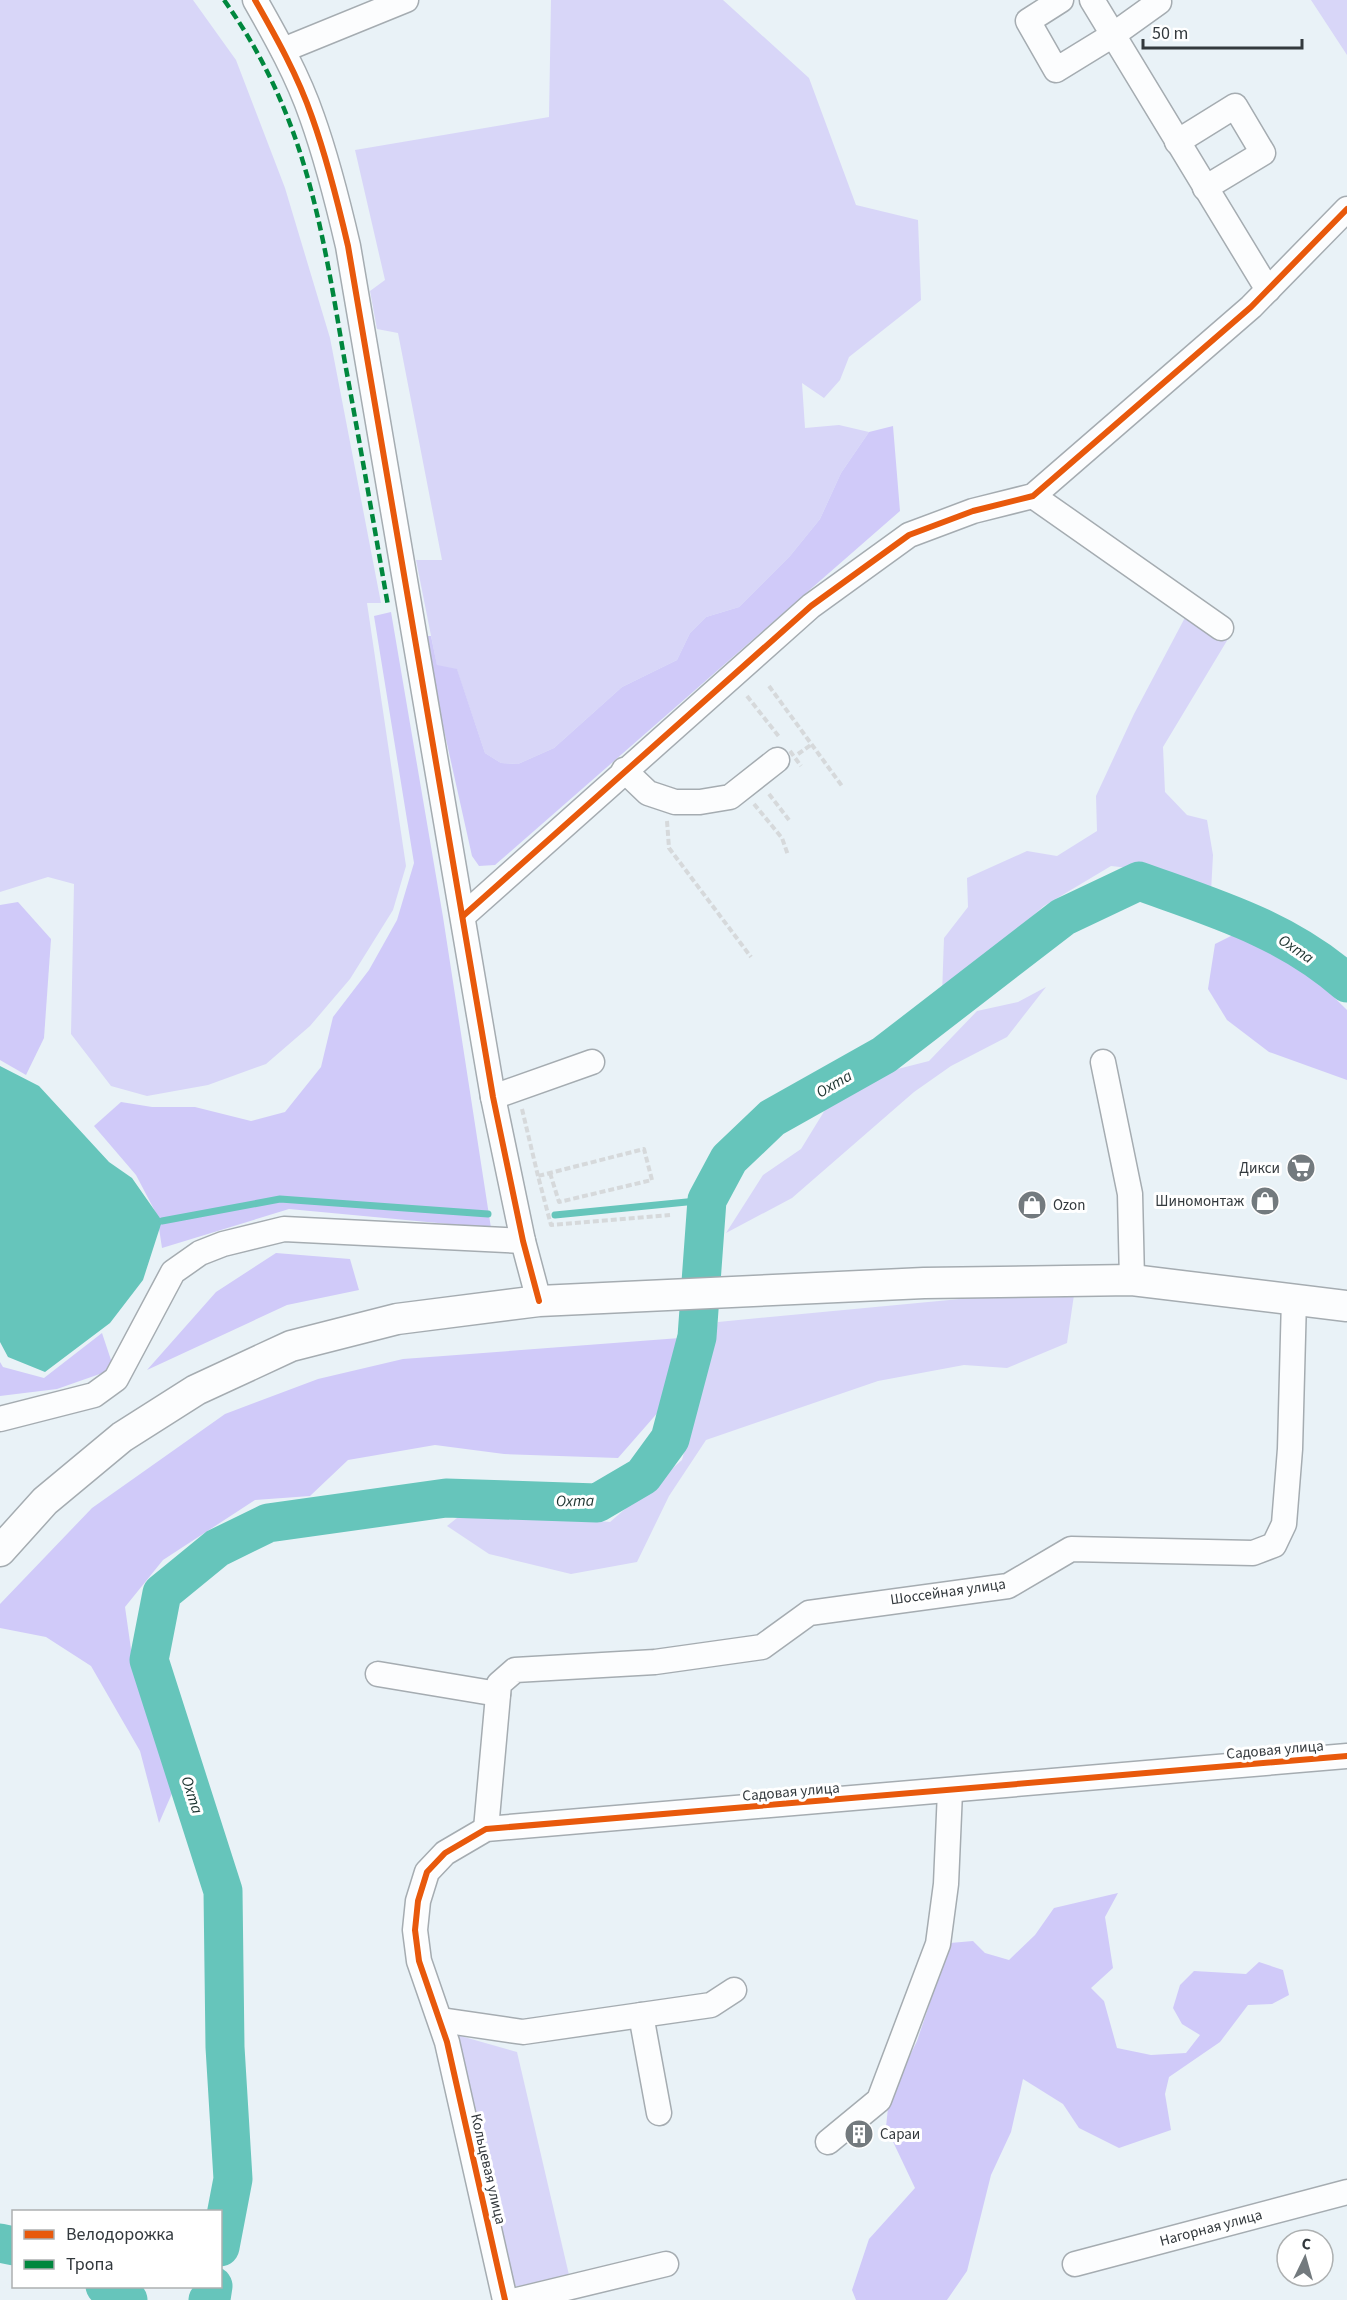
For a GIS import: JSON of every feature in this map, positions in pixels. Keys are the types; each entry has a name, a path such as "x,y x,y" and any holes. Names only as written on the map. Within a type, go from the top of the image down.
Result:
{"main road":[{"path":"0,1551 45,1501 122,1437 196,1390 302,1344 397,1319 539,1301 775,1288 924,1283 1132,1281 1347,1306"}],"street":[{"path":"255,0 283,50 311,114 332,179 348,246 494,1097 523,1241 539,1301"},
{"path":"283,50 406,0"},
{"path":"1061,0 1028,21 1056,70 1113,35 1159,2 1157,0"},
{"path":"1092,0 1268,290"},
{"path":"1177,142 1235,106 1263,153 1205,188"},
{"path":"463,916 624,770 811,606 909,535 973,511 1033,496 1268,290 1347,209"},
{"path":"1033,496 1142,586 1221,628"},
{"path":"624,770 648,793 675,802 700,802 730,797 784,755"},
{"path":"494,1097 592,1062"},
{"path":"1103,1062 1130,1194 1132,1281"},
{"path":"0,1419 94,1395 116,1379 173,1272 200,1252 223,1244 284,1229 523,1241"},
{"name":"Шоссейная улица","path":"498,1694 499,1684 515,1670 655,1662 762,1647 809,1613 1008,1586 1071,1549 1253,1553 1274,1545 1284,1524 1289,1460 1294,1299"},
{"path":"378,1674 498,1694 486,1829"},
{"name":"Садовая улица","path":"444,2031 419,1961 415,1930 418,1901 427,1872 445,1853 486,1829 1347,1756"},
{"path":"828,2142 879,2100 938,1944 946,1884 950,1791"},
{"path":"444,2031 523,2032 711,2005 734,1990"},
{"path":"641,2015 659,2114"},
{"name":"Кольцевая улица","path":"444,2031 505,2300"},
{"name":"Нагорная улица","path":"1075,2264 1347,2192"},
{"path":"517,2300 666,2264"}],"path":[{"path":"769,686 842,786"},
{"path":"747,696 784,755 801,766"},
{"path":"770,795 789,820"},
{"path":"666,799 669,848 752,957"},
{"path":"749,799 782,838 788,855"},
{"path":"518,1090 551,1225 670,1215"},
{"path":"538,1176 644,1149 652,1180 559,1202 550,1173"}],"shaded area":[{"path":"0,0 193,0 236,60 285,188 330,338 381,603 367,603 406,866 393,910 350,979 310,1026 266,1064 208,1085 147,1096 111,1086 71,1034 74,884 48,877 0,892"},
{"path":"551,0 723,0 809,78 856,205 918,220 921,300 849,357 840,380 824,398 802,383 805,428 839,425 869,432 841,473 820,519 790,556 739,607 706,617 690,633 677,660 622,687 554,748 518,764 501,763 485,753 457,670 437,666 416,560 442,560 398,333 377,329 370,291 385,280 355,150 549,117"},
{"path":"1311,0 1347,0 1347,55"},
{"path":"893,426 900,511 495,865 479,866 472,856 423,636 431,636 437,665 457,669 485,753 501,763 518,764 554,748 622,687 677,660 690,633 706,617 739,607 790,556 820,519 841,473 869,432"},
{"path":"1189,610 1228,639 1163,747 1165,792 1187,815 1207,820 1213,855 1211,892 1166,872 1111,866 1044,906 942,995 944,938 968,907 967,878 1027,851 1057,856 1097,831 1096,796 1134,714"},
{"path":"391,612 443,917 491,1228 289,1209 162,1248 157,1215 136,1175 94,1126 121,1102 152,1107 195,1107 251,1121 285,1112 321,1067 333,1017 369,970 397,920 414,863 374,616"},
{"path":"18,902 51,939 44,1038 26,1075 0,1060 0,905"},
{"path":"1241,931 1300,964 1347,1010 1347,1080 1269,1052 1227,1020 1208,989 1215,944"},
{"path":"1046,987 1007,1037 951,1066 914,1092 792,1198 726,1233 763,1175 801,1149 828,1105 878,1074 929,1061 977,1011 1018,1002"},
{"path":"0,1066 39,1086 109,1162 132,1178 162,1221 143,1280 110,1323 45,1372 8,1357 0,1342"},
{"path":"276,1253 350,1259 359,1290 287,1305 147,1370 216,1292"},
{"path":"1075,1288 1067,1343 1007,1368 964,1365 878,1381 706,1440 669,1496 637,1562 571,1574 489,1554 447,1526 467,1510 610,1522 682,1460 718,1322"},
{"path":"102,1333 114,1369 57,1389 0,1396 0,1362 3,1367 44,1378"},
{"path":"680,1338 660,1410 618,1458 504,1454 435,1445 348,1460 310,1496 255,1500 163,1560 125,1607 134,1670 155,1702 165,1753 177,1782 159,1823 140,1751 91,1666 46,1637 0,1628 0,1604 92,1508 225,1414 318,1379 403,1359"},
{"path":"1118,1893 1105,1917 1113,1968 1091,1988 1104,2001 1117,2048 1151,2055 1186,2053 1200,2035 1182,2024 1173,2008 1180,1985 1194,1971 1246,1974 1259,1962 1283,1970 1289,1995 1272,2004 1248,2005 1220,2042 1169,2077 1165,2094 1171,2130 1119,2148 1079,2128 1063,2104 1023,2079 1011,2132 991,2175 967,2271 947,2300 856,2300 852,2290 869,2239 915,2188 886,2127 889,2098 917,2041 950,1943 973,1941 985,1953 1009,1960 1035,1935 1054,1908"},
{"path":"457,2035 517,2052 569,2275 511,2288"}],"waterway":[{"name":"Охта","path":"222,2237 233,2179 225,2047 223,1891 149,1660 162,1593 217,1548 268,1523 446,1498 597,1503 643,1476 670,1439 697,1337 707,1200 729,1159 772,1118 884,1055 1063,917 1139,881 1222,911 1274,934 1324,964 1347,983"},
{"path":"162,1221 280,1199 488,1214"},
{"path":"555,1215 707,1200"},
{"name":"Охта","path":"0,2243 12,2246"},
{"name":"Охта","path":"108,2288 128,2300"},
{"name":"Охта","path":"208,2300 211,2299 213,2288"}],"marked path":[{"path":"224,0 252,43 274,86 307,174 328,266 388,606"}],"cycle path":[{"path":"255,0 286,57 306,102 327,165 348,246 493,1097 523,1241 539,1301"},
{"path":"463,916 811,606 909,535 973,511 1033,496 1251,307 1347,209"},
{"path":"505,2300 447,2042 419,1961 415,1930 418,1901 427,1872 445,1853 486,1829 1347,1756"}],"place":[{"name":"Дикси","path":"1301,1168"},
{"name":"Шиномонтаж","path":"1265,1201"},
{"name":"Ozon","path":"1032,1205"},
{"name":"Сараи","path":"859,2134"}]}
